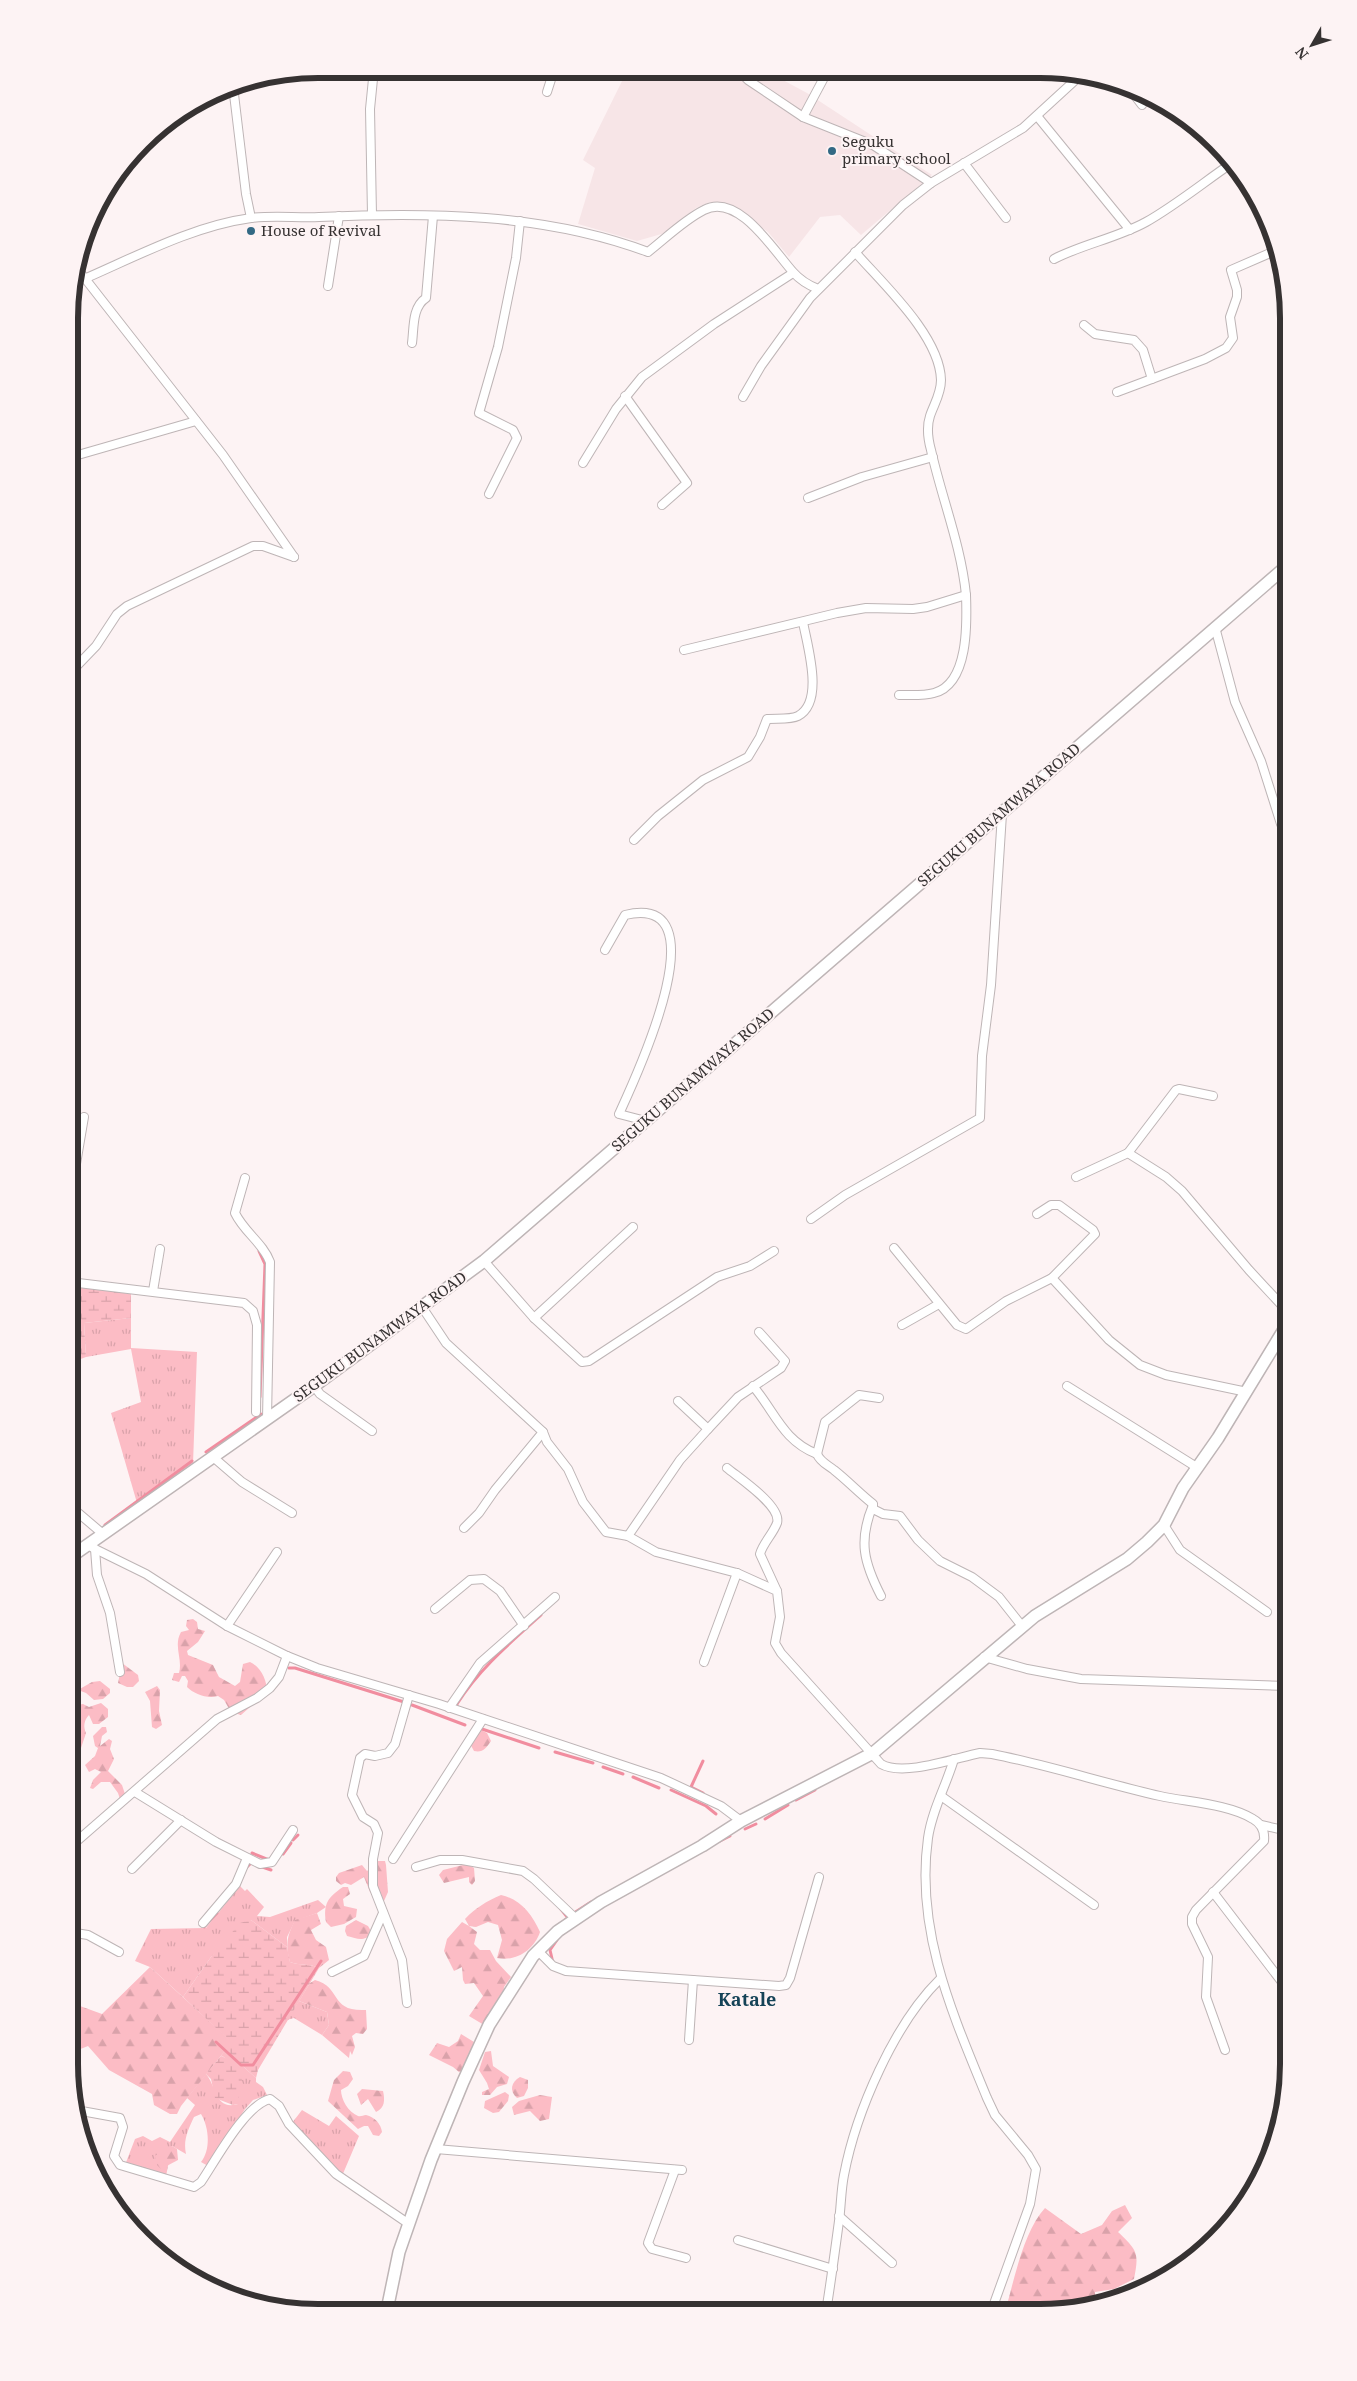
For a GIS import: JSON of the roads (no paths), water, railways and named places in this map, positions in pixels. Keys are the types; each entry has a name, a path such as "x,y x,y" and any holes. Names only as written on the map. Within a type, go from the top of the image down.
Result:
{"main road":[{"name":"SEGUKU BUNAMWAYA ROAD","path":"78,1554 91,1547 104,1534 314,1386 484,1261 1280,572"},
{"path":"388,2304 399,2252 436,2149 489,2025 533,1956 540,1952 558,1931 575,1918 702,1846 741,1821 873,1753 984,1656 1022,1626 1127,1558 1147,1542 1164,1525 1183,1488 1198,1468 1280,1338"}],"street":[{"path":"372,215 370,117 373,78"},
{"path":"547,92 551,78"},
{"path":"747,78 803,117 873,145 931,183"},
{"path":"803,117 824,78"},
{"path":"743,397 802,307 903,205 931,183 1023,128 1076,81"},
{"path":"234,93 246,194 251,218"},
{"path":"1137,99 1142,105"},
{"path":"1037,116 1130,230"},
{"path":"964,164 1006,218"},
{"path":"1054,259 1073,249 1130,230 1162,212 1226,167"},
{"path":"84,279 178,238 251,218 372,215 520,221 610,238 648,252 703,210 710,207 721,208 743,217 754,225 794,273 803,282 818,289"},
{"path":"328,286 339,216"},
{"path":"412,343 419,303 426,298 433,216"},
{"path":"489,494 517,438 513,430 479,413 500,340 516,258 520,221"},
{"path":"855,252 912,318 926,338 936,359 941,379 940,391 928,427 933,457 957,542 966,595 965,643 960,668 947,684 935,693 899,695"},
{"path":"1117,392 1205,359 1226,348 1233,338 1230,317 1237,297 1231,270 1270,253"},
{"path":"583,463 624,396 642,377 714,324 794,273"},
{"path":"78,665 96,646 117,614 139,598 253,546 263,546 294,558 223,455 81,275"},
{"path":"1084,325 1095,334 1134,340 1142,350 1152,379"},
{"path":"624,396 687,483 662,505"},
{"path":"78,455 134,437 196,421"},
{"path":"808,498 862,477 933,457"},
{"path":"684,650 866,608 927,607 966,595"},
{"path":"634,840 658,816 703,780 748,757 760,737 767,719 796,717 805,710 812,694 813,683 803,622"},
{"path":"1215,628 1235,702 1261,761 1280,821"},
{"path":"811,1219 845,1195 980,1118 982,1056 990,984 1002,814"},
{"path":"606,950 625,915 642,911 659,917 671,936 669,977 658,1023 641,1067 619,1114 646,1121"},
{"path":"1076,1177 1128,1152 1176,1090 1213,1096"},
{"path":"78,1152 84,1117"},
{"path":"1128,1152 1166,1176 1182,1191 1280,1303"},
{"path":"245,1178 235,1213 241,1226 267,1253 270,1262 267,1419"},
{"path":"894,1248 957,1326 966,1328 1006,1301 1052,1278 1095,1234 1079,1218 1059,1205 1051,1205 1037,1214"},
{"path":"534,1318 633,1227"},
{"path":"153,1292 160,1249"},
{"path":"484,1261 534,1318 574,1357 582,1362 589,1362 717,1277 750,1266 774,1251"},
{"path":"1052,1278 1109,1340 1140,1364 1166,1375 1247,1392"},
{"path":"78,1283 244,1303 253,1311 258,1325 256,1412"},
{"path":"902,1325 938,1304"},
{"path":"422,1307 446,1343 543,1432 546,1442 568,1469 583,1502 606,1532 628,1536 656,1552 737,1573 776,1591"},
{"path":"628,1536 680,1460 708,1429 738,1397 781,1368 785,1361 759,1332"},
{"path":"314,1386 320,1394 372,1431"},
{"path":"753,1386 786,1434 796,1444 817,1454 848,1485 873,1504"},
{"path":"1067,1386 1198,1468"},
{"path":"817,1454 825,1422 830,1416 859,1395 879,1398"},
{"path":"678,1401 708,1429"},
{"path":"464,1528 479,1513 495,1490 543,1432"},
{"path":"213,1457 242,1482 292,1513"},
{"path":"727,1468 766,1500 776,1512 776,1524 760,1554 776,1591 780,1617 775,1643 781,1653 881,1764 888,1768 907,1768 980,1754 1011,1758 1160,1796 1217,1806 1252,1818 1260,1825 1265,1832 1264,1841 1196,1910 1192,1924 1208,1957 1206,1998 1225,2050"},
{"path":"873,1504 866,1526 865,1552 868,1571 881,1596"},
{"path":"873,1504 872,1509 883,1514 900,1516 918,1540 940,1561 972,1577 999,1597 1022,1626"},
{"path":"78,1512 104,1534"},
{"path":"1164,1525 1180,1550 1267,1612"},
{"path":"91,1547 146,1574 227,1626 287,1656 317,1668 409,1695 661,1778 721,1806 741,1821"},
{"path":"91,1547 97,1575 110,1613 120,1672"},
{"path":"227,1626 277,1552"},
{"path":"704,1662 737,1573"},
{"path":"435,1609 470,1580 484,1579 500,1591 524,1626"},
{"path":"449,1708 480,1663 555,1597"},
{"path":"78,1840 217,1719 257,1698 270,1688 279,1677 287,1656"},
{"path":"984,1656 1027,1669 1081,1679 1280,1686"},
{"path":"407,2003 402,1960 374,1886 373,1859 378,1833 374,1824 364,1817 352,1795 360,1758 365,1754 375,1756 388,1753 395,1744 409,1695"},
{"path":"393,1859 484,1719"},
{"path":"954,1759 934,1813 928,1837 926,1881 929,1929 940,1979 987,2098 995,2115 1028,2155 1036,2169 1030,2204 994,2304"},
{"path":"135,1792 216,1842 260,1864 268,1864 293,1830"},
{"path":"941,1796 1094,1905"},
{"path":"132,1869 181,1820"},
{"path":"1260,1825 1280,1830"},
{"path":"203,1923 236,1884 247,1858"},
{"path":"416,1866 440,1860 462,1860 523,1871 575,1918"},
{"path":"540,1952 552,1966 566,1971 786,1985 790,1978 819,1877"},
{"path":"1214,1892 1280,1979"},
{"path":"332,1972 364,1956 383,1914"},
{"path":"78,1933 88,1935 119,1952"},
{"path":"827,2304 843,2178 849,2148 869,2094 903,2026 926,1992 940,1979"},
{"path":"688,2040 693,1980"},
{"path":"82,2111 120,2118 123,2127 114,2156 120,2165 194,2187 202,2182 243,2120 254,2108 270,2099 279,2106 289,2124 336,2174 409,2224"},
{"path":"436,2149 678,2170 648,2243 652,2249 686,2258"},
{"path":"839,2216 892,2263"},
{"path":"738,2240 833,2270"}],"waterway":[{"path":"259,1251 265,1264 260,1397"},
{"path":"206,1452 261,1414"},
{"path":"105,1525 192,1461"},
{"path":"457,1708 457,1704 475,1679 541,1615"},
{"path":"289,1668 295,1668 404,1702"},
{"path":"412,1705 465,1725"},
{"path":"482,1729 539,1748"},
{"path":"555,1752 593,1763"},
{"path":"703,1761 691,1787 703,1793"},
{"path":"603,1767 623,1774"},
{"path":"633,1777 659,1788"},
{"path":"671,1790 706,1806 716,1814"},
{"path":"796,1800 815,1790"},
{"path":"765,1819 788,1805"},
{"path":"745,1829 756,1824"},
{"path":"293,1840 298,1835"},
{"path":"720,1841 730,1836"},
{"path":"283,1854 291,1843"},
{"path":"252,1853 269,1860"},
{"path":"246,1868 251,1863 271,1870"},
{"path":"571,1910 574,1913 591,1902"},
{"path":"560,1908 568,1918 565,1920"},
{"path":"204,1927 217,1913"},
{"path":"553,1963 550,1950 557,1940"},
{"path":"216,2042 241,2065 253,2065 321,1961"}],"place":[{"name":"Seguku primary school","path":"832,151"},
{"name":"House of Revival","path":"251,231"}],"district":[{"name":"Katale","path":"747,2000"}]}
